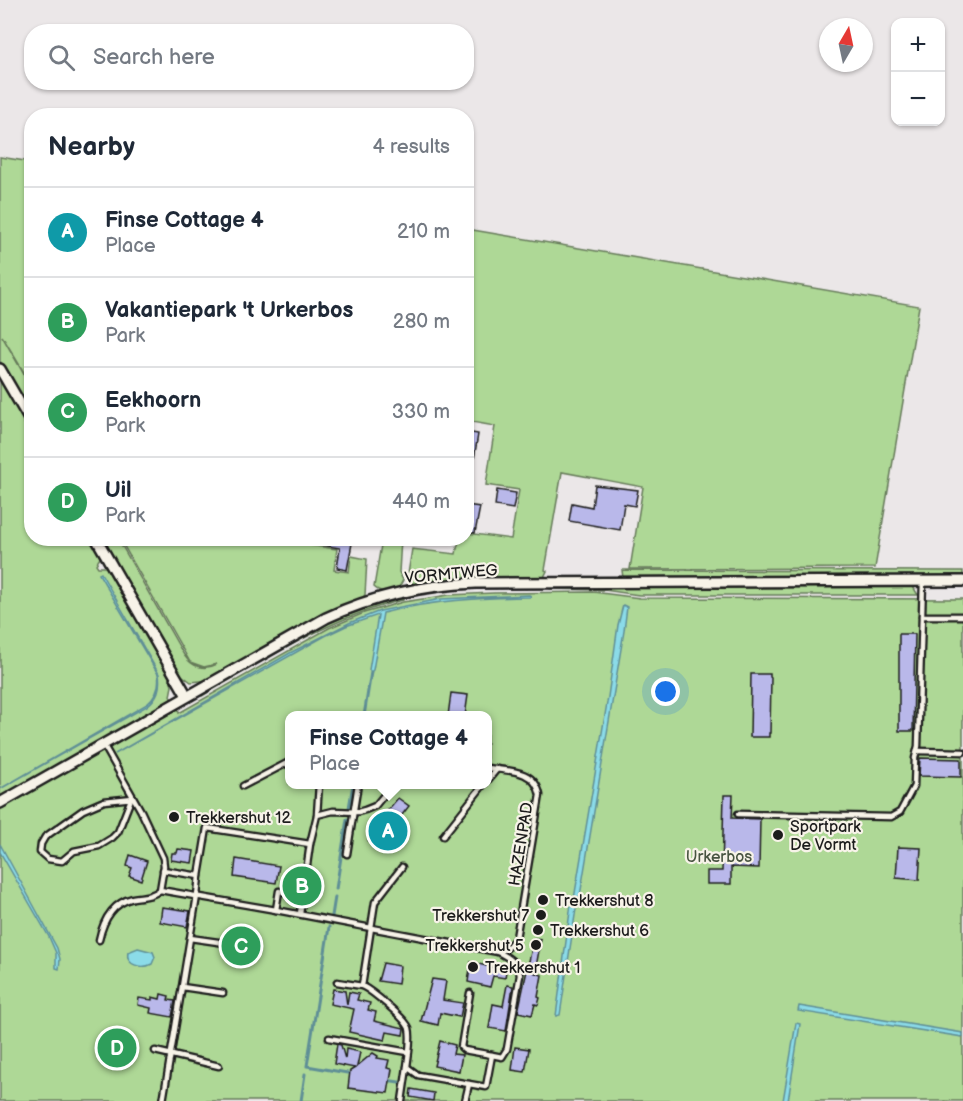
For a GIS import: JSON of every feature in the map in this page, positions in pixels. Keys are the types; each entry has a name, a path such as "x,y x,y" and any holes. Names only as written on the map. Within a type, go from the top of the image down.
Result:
{"street":[{"path":"0,369 24,410"},
{"path":"101,546 187,696"},
{"name":"VORMTWEG","path":"0,803 335,614 380,598 430,587 495,582 963,581"}],"lane":[{"path":"738,814 894,816 907,802 914,786 915,758 918,751 923,582"},
{"path":"922,616 963,616"},
{"path":"99,940 106,918 114,908 124,900 152,896 160,890 163,870 163,858 103,744"},
{"path":"918,751 963,752"},
{"path":"243,786 285,764"},
{"name":"HAZENPAD","path":"492,768 525,774 535,781 540,795 516,938 507,948 498,952"},
{"path":"492,775 497,769"},
{"path":"300,914 310,844 317,815 319,789"},
{"path":"347,854 357,789"},
{"path":"317,815 333,811 365,810 375,806 389,789"},
{"path":"443,836 481,789"},
{"path":"132,798 118,832 104,844 78,850 62,861 48,859 40,852 45,837 83,810 104,801 132,798"},
{"path":"163,1101 207,828 310,844"},
{"path":"362,986 375,902 402,867"},
{"path":"163,870 199,876"},
{"path":"160,890 498,952 517,966 519,975 507,1049 502,1056 464,1050 460,1047 470,993"},
{"path":"276,910 279,891 303,894"},
{"path":"190,939 225,943"},
{"path":"337,982 362,986 372,991 408,1025 410,1035 402,1101"},
{"path":"182,987 223,993"},
{"path":"329,1038 408,1052"},
{"path":"155,1051 219,1066"},
{"path":"407,1067 418,1075 486,1087 492,1055"},
{"path":"465,1101 469,1084"}],"green space":[{"path":"0,157 24,161 24,372 2,336 24,375 24,404 0,361"},
{"path":"474,230 919,306 875,568 630,569 643,487 562,472 545,570 547,571 543,579 467,579 416,585 412,583 408,574 412,549 456,554 458,546 474,546 474,534 511,539 519,490 486,485 495,426 474,422"},
{"name":"Urkerbos","path":"0,376 24,419 24,546 96,546 102,555 96,564 98,567 108,567 169,673 172,686 170,696 178,706 179,713 329,628 364,613 403,602 449,595 593,592 640,598 963,599 963,1101 0,1101"},
{"path":"105,546 122,546 190,662 124,546 316,546 337,549 334,570 349,572 351,556 367,559 365,595 360,600 210,680 191,682 179,673"},
{"path":"381,546 401,546 399,572 403,580 398,589 380,591 374,587"},
{"path":"622,570 963,571 963,578 623,578"},
{"path":"550,585 912,585 918,595 639,595 604,590 550,589"},
{"path":"404,596 403,600 376,607 324,628 202,696 200,693 332,619 357,609"}],"water":[{"path":"101,573 159,674 160,684 156,696 147,706 0,789 147,704 155,694 159,683 158,674 99,574"},
{"path":"529,595 530,597 438,602 383,613 371,672 369,670 378,615 346,626 115,754 290,653 349,623 380,611 441,599"},
{"path":"623,605 627,607 624,631 580,896 574,899 618,625"},
{"path":"0,844 57,948 60,959 59,969 56,968 56,953 49,937 0,852"},
{"path":"577,902 560,1015 556,1016 571,904"},
{"path":"138,948 153,952 155,957 152,964 140,966 129,960 128,952"},
{"path":"799,1006 963,1033 963,1037 798,1011"},
{"path":"796,1023 800,1024 788,1101 783,1101"}],"building":[{"path":"474,433 478,434 474,459"},
{"path":"595,485 638,490 635,506 624,504 620,530 569,521 572,503 592,507"},
{"path":"497,490 516,493 513,509 495,506"},
{"path":"474,506 480,507 474,533"},
{"path":"328,546 352,546 347,570 337,568 340,548"},
{"path":"899,634 915,634 913,731 899,731"},
{"path":"751,674 770,674 769,737 750,737"},
{"path":"451,693 468,695 466,711 449,711"},
{"path":"920,758 961,759 961,777 919,776"},
{"path":"724,795 733,795 732,818 760,819 759,868 731,867 731,884 707,884 707,871 722,871"},
{"path":"398,798 409,806 392,828 397,833 380,852 368,840 392,814 387,811"},
{"path":"898,847 921,848 919,880 896,878"},
{"path":"178,849 194,851 192,863 171,860 172,853 177,853"},
{"path":"130,855 147,861 141,880 129,876 132,868 127,866"},
{"path":"236,859 279,866 276,883 234,877"},
{"path":"162,907 190,911 187,927 160,922"},
{"path":"534,938 541,939 535,973 542,975 538,997 540,998 538,1005 535,1004 532,1015 518,1012"},
{"path":"471,962 506,971 505,978 493,976 490,987 468,982"},
{"path":"383,963 400,966 398,984 378,981"},
{"path":"432,979 446,981 443,1000 463,1003 460,1017 440,1013 438,1025 421,1021"},
{"path":"507,985 513,986 506,1031 489,1028 493,1004 503,1006"},
{"path":"333,989 345,991 347,1005 349,992 359,994 357,1000 370,1003 368,1010 376,1012 374,1021 404,1028 403,1035 387,1032 385,1040 349,1032 354,1009 330,1004"},
{"path":"161,994 169,996 168,1000 175,1001 172,1017 150,1013 151,1008 138,1005 139,998 160,999"},
{"path":"440,1041 455,1045 453,1054 462,1055 459,1071 434,1066"},
{"path":"337,1044 341,1045 345,1059 346,1049 360,1052 357,1066 373,1053 378,1056 377,1058 389,1060 387,1068 392,1069 388,1093 348,1088 350,1071 355,1068 334,1064"},
{"path":"515,1047 529,1049 525,1072 512,1070"},
{"path":"411,1089 434,1093 433,1101 410,1097"}],"waterway":[{"path":"365,711 371,672"},
{"path":"349,808 352,789"},
{"path":"336,889 347,819"},
{"path":"332,916 335,897"},
{"path":"329,927 307,1066 353,1074"},
{"path":"301,1101 305,1074"},
{"path":"386,1080 399,1082"}],"place":[{"name":"Trekkershut 12","path":"174,817"},
{"name":"Finse Cottage 4","path":"388,831"},
{"name":"Sportpark De Vormt","path":"778,835"},
{"name":"Vakantiepark 't Urkerbos","path":"302,886"},
{"name":"Trekkershut 8","path":"543,900"},
{"name":"Trekkershut 7","path":"541,915"},
{"name":"Trekkershut 6","path":"538,930"},
{"name":"Trekkershut 5","path":"536,945"},
{"name":"Eekhoorn","path":"241,946"},
{"name":"Trekkershut 1","path":"473,967"},
{"name":"Uil","path":"117,1048"}]}
